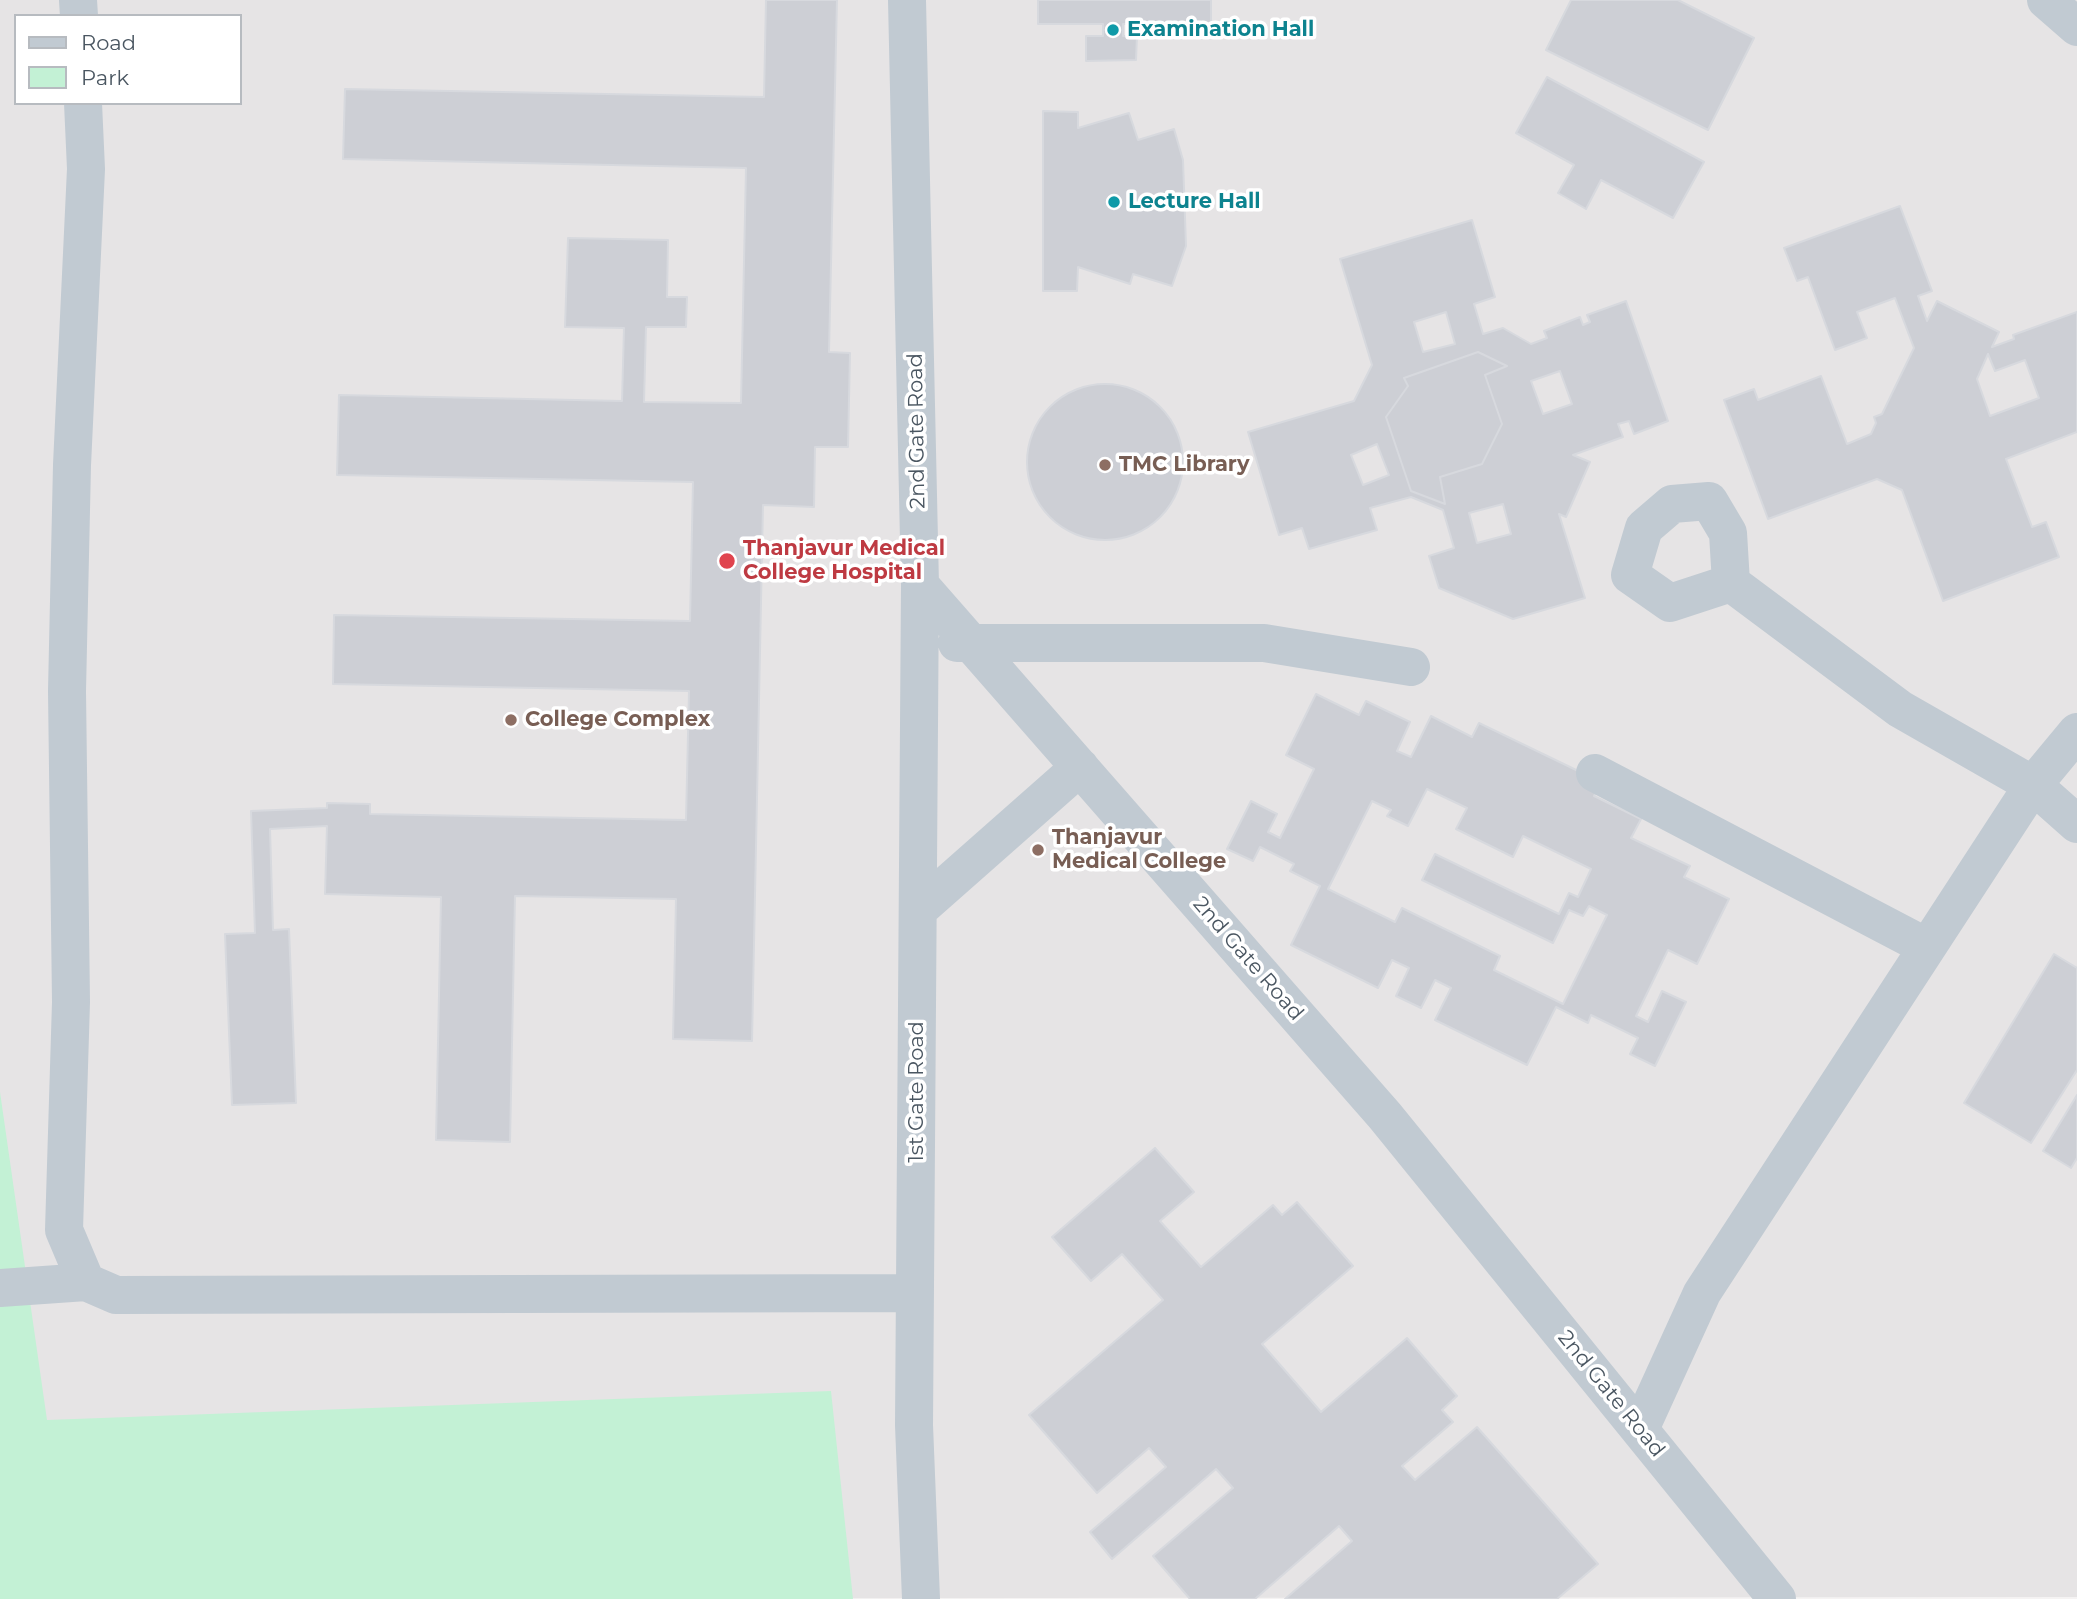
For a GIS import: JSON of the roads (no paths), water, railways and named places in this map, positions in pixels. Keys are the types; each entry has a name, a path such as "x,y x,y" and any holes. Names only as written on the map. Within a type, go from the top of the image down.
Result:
{"street":[{"name":"2nd Gate Road","path":"907,0 920,585 1385,1116 1777,1599"},
{"path":"2046,0 2077,27"},
{"path":"83,105 86,169 72,465 68,678 71,1002 64,1230 86,1282"},
{"path":"1731,583 1900,709 2033,785 2077,824"},
{"name":"1st Gate Road","path":"920,585 914,1424 921,1599"},
{"path":"920,641 1264,643 1411,667"},
{"path":"1640,1429 1702,1293 2033,785 2077,732"},
{"path":"918,910 1080,767"},
{"path":"1595,773 1927,947"},
{"path":"0,1288 86,1282 116,1295 915,1293"}],"place":[{"name":"Examination Hall","path":"1113,30"},
{"name":"Lecture Hall","path":"1114,202"},
{"name":"TMC Library","path":"1105,465"},
{"name":"Thanjavur Medical College Hospital","path":"727,561"},
{"name":"College Complex","path":"511,720"},
{"name":"Thanjavur Medical College","path":"1038,850"}]}
